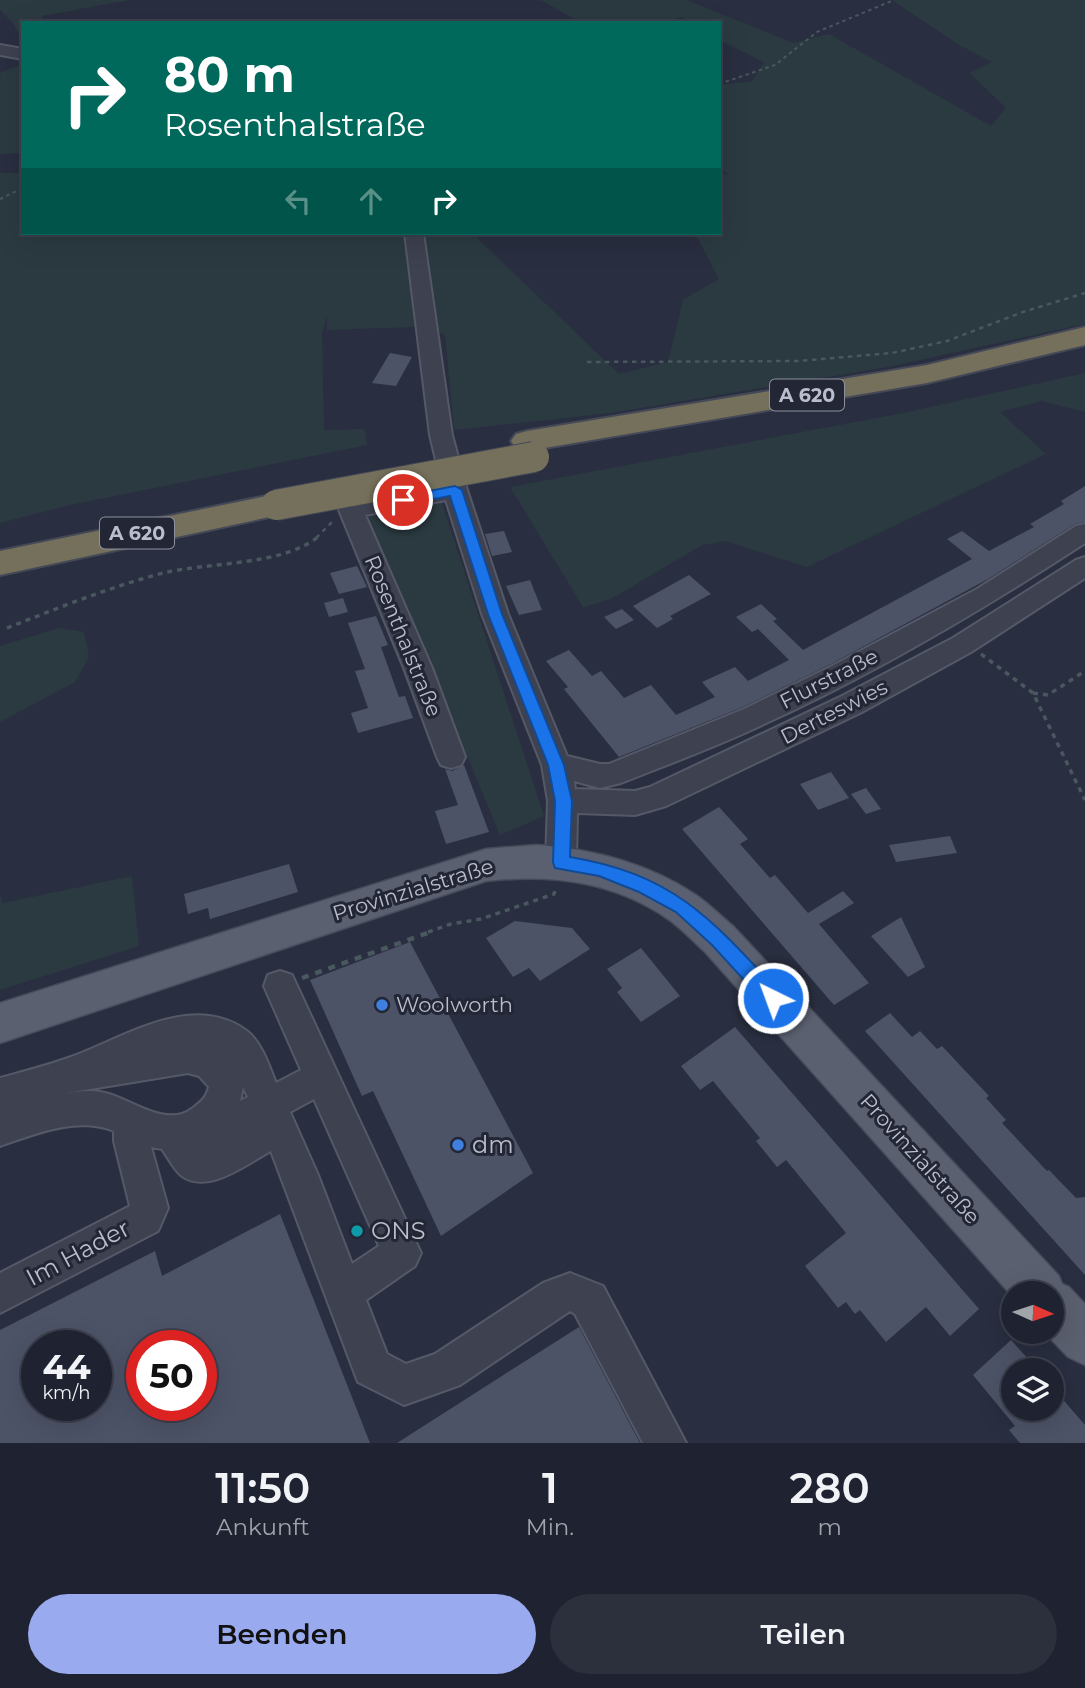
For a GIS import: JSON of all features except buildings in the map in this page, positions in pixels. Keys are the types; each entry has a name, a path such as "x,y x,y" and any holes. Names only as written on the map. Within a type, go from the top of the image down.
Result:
{"highway":[{"name":"A 620","path":"0,544 273,497 914,376 1085,336"},
{"name":"A 620","path":"530,449 946,387 1085,353"},
{"name":"A 620","path":"0,563 273,497"}],"main road":[{"name":"Provinzialstraße","path":"0,1023 486,865 521,860 561,862 600,869 645,886 682,906 710,931 1031,1281"},
{"path":"1064,1317 1085,1340"}],"street":[{"path":"0,50 21,54"},
{"path":"414,235 441,435 455,490 495,614 556,765 563,801 561,862"},
{"path":"351,510 455,490"},
{"name":"Rosenthalstraße","path":"351,510 418,668 451,757"},
{"name":"Flurstraße","path":"556,765 600,776 611,775 754,717 986,595 1085,532"},
{"name":"Derteswies","path":"563,801 635,803 656,797 852,704 962,645 1085,566"},
{"path":"281,986 402,1253 344,1292"},
{"path":"74,1073 125,1049 181,1031 215,1034 235,1043 250,1063 274,1116 372,1368 404,1385 446,1371 556,1297 570,1292 589,1300 665,1443"},
{"path":"0,1095 74,1073 188,1057 208,1062 220,1072 226,1087 221,1108 182,1132 151,1129 105,1110 85,1108 51,1112 0,1128"},
{"path":"182,1132 195,1163 212,1163 322,1077"},
{"name":"Im Hader","path":"0,1294 145,1218 149,1208 132,1141 132,1120"}],"path":[{"path":"721,84 775,65 817,32 894,0"},
{"path":"0,200 21,189"},
{"path":"587,362 798,361 892,353 947,341 1023,312 1085,293"},
{"path":"7,628 131,584 184,569 276,554 305,545 323,533 334,519 351,510"},
{"path":"962,645 979,653 1032,693 1085,800"},
{"path":"1032,693 1048,695 1085,671"},
{"path":"281,986 451,923 481,919 554,894 559,883 561,862"}],"shaded area":[{"path":"0,0 130,0 42,16 44,21 21,21 21,37 0,10"},
{"path":"541,0 687,0 793,43 829,34 991,126 1006,108 970,73 992,62 961,46 892,0 1085,0 1085,324 888,367 611,413 454,430 445,334 413,327 327,330 327,316 322,332 324,430 364,429 367,445 70,505 0,523 0,173 21,173 21,235 474,235 619,374 668,362 683,300 719,279 696,235 721,235 721,175 728,174 721,169 721,85 753,81 764,62 721,41 721,21 689,21 681,17 667,21 578,21"},
{"path":"21,65 21,153 0,154 0,73"},
{"path":"1085,373 1085,412 1042,401 1000,412 1046,454 807,567 725,541 702,545 611,599 583,607 510,487 903,413"},
{"path":"440,497 544,816 500,835 367,517"},
{"path":"59,628 84,632 89,657 75,682 0,722 0,646"},
{"path":"132,876 139,946 0,990 0,895 3,903"}],"place":[{"name":"Woolworth","path":"382,1005"},
{"name":"dm","path":"458,1145"},
{"name":"ONS","path":"357,1231"}],"route":[{"path":"403,500 455,490 495,614 556,765 563,801 561,862 600,869 645,886 682,906 719,939 773,998"}]}
